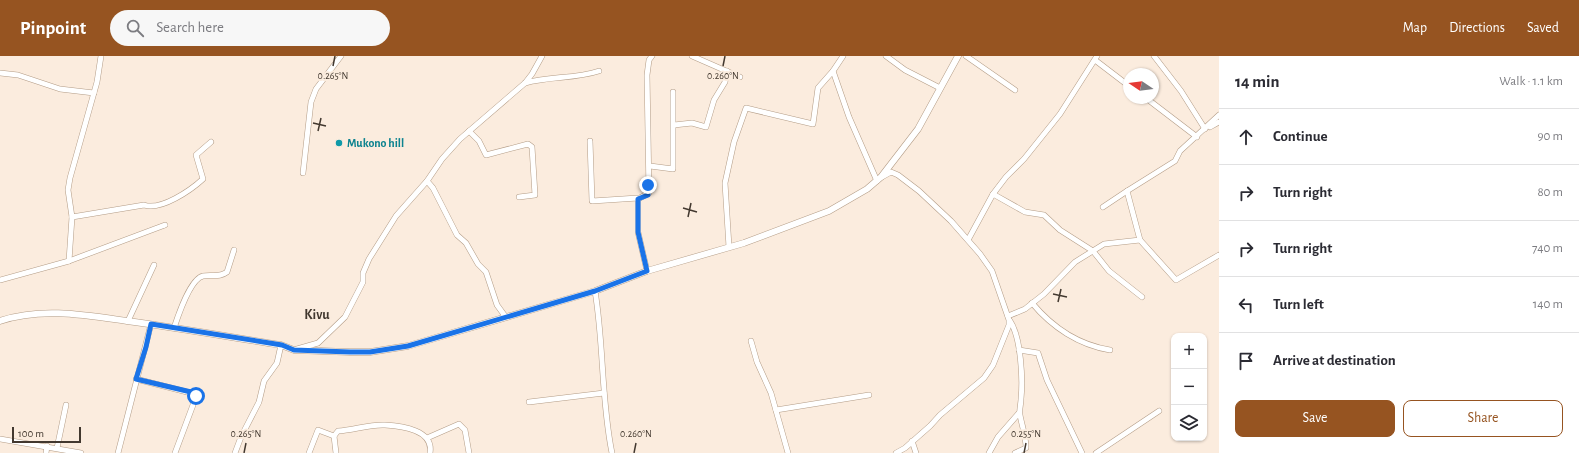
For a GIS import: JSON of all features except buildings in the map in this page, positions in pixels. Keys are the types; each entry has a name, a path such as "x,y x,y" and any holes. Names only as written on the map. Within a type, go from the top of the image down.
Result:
{"street":[{"path":"69,261 72,217 68,190 94,93 101,56"},
{"path":"302,173 311,102 316,89 341,56"},
{"path":"294,350 318,343 345,317 363,282 364,272 369,259 396,216 427,181 442,159 470,131 525,83 542,56"},
{"path":"590,141 592,201 638,198 649,193 648,185 650,166 647,75 649,60 652,56"},
{"path":"692,56 740,77"},
{"path":"729,247 725,184 734,142 746,108 813,124 818,88 833,71 843,56"},
{"path":"886,56 905,70 940,88"},
{"path":"879,179 918,129 958,56"},
{"path":"966,56 1015,90"},
{"path":"1154,56 1181,91 1205,129"},
{"path":"968,240 993,194 1006,177 1024,159 1060,114 1096,58 1123,81"},
{"path":"525,83 545,78 581,76 599,71"},
{"path":"674,125 692,123 706,127 714,100 724,82 727,71"},
{"path":"833,71 850,117 879,179"},
{"path":"0,73 18,75 60,89 94,93"},
{"path":"650,166 673,169 673,92"},
{"path":"1154,104 1197,136"},
{"path":"1103,207 1126,190 1175,162 1180,152 1219,115"},
{"path":"1205,129 1219,122"},
{"path":"470,131 479,141 486,155 528,144 532,147 535,195 519,196"},
{"path":"72,217 144,205 151,208 168,202 203,178 196,155 211,142"},
{"path":"0,321 10,317 44,313 84,315 282,345 294,350 364,352 401,347 595,291 647,271 729,247 829,211 867,189 879,179 891,172 898,175 940,211 968,240 992,272 1008,318 1017,335 1019,350 1022,398 1020,413 1026,448 1015,453"},
{"path":"427,181 433,188 457,235 466,243 478,264 486,272 497,305 505,316"},
{"path":"1126,190 1140,240 1176,280 1219,255"},
{"path":"993,194 1025,212 1044,215 1060,230 1092,251 1109,271 1142,297"},
{"path":"638,198 638,232 647,271"},
{"path":"0,280 69,261 165,225"},
{"path":"1008,318 1025,309 1044,294 1075,262 1092,251 1104,244 1140,240"},
{"path":"174,328 187,295 196,281 203,276 217,276 227,272 234,250"},
{"path":"128,321 154,265"},
{"path":"595,291 600,323 606,422 612,453"},
{"path":"1032,303 1055,326 1069,336 1090,346 1110,350"},
{"path":"896,453 930,426 940,415 984,378 993,365 1009,326 1008,318"},
{"path":"118,453 151,324"},
{"path":"751,341 757,362 771,393 788,453"},
{"path":"236,453 241,438 260,402 264,381 278,363 282,345"},
{"path":"1019,350 1038,353 1047,380 1082,453"},
{"path":"136,379 191,392 196,396 175,453"},
{"path":"529,402 604,393"},
{"path":"776,410 869,394"},
{"path":"57,448 66,405"},
{"path":"1096,453 1159,411"},
{"path":"989,453 998,437 1020,413"},
{"path":"427,438 459,424 465,430 469,453"},
{"path":"336,453 334,436 338,431 384,425 418,432 427,438 430,443 430,453"},
{"path":"309,453 318,430 334,436"},
{"path":"0,439 81,453"},
{"path":"912,441 916,453"},
{"path":"46,446 46,453"}],"place":[{"name":"Mukono hill","path":"339,143"}],"district":[{"name":"Kivu","path":"317,315"}],"route":[{"path":"196,396 193,392 136,379 146,347 151,324 282,345 294,350 370,352 408,346 505,316 595,291 647,271 638,232 638,198 648,195 648,185"}]}
